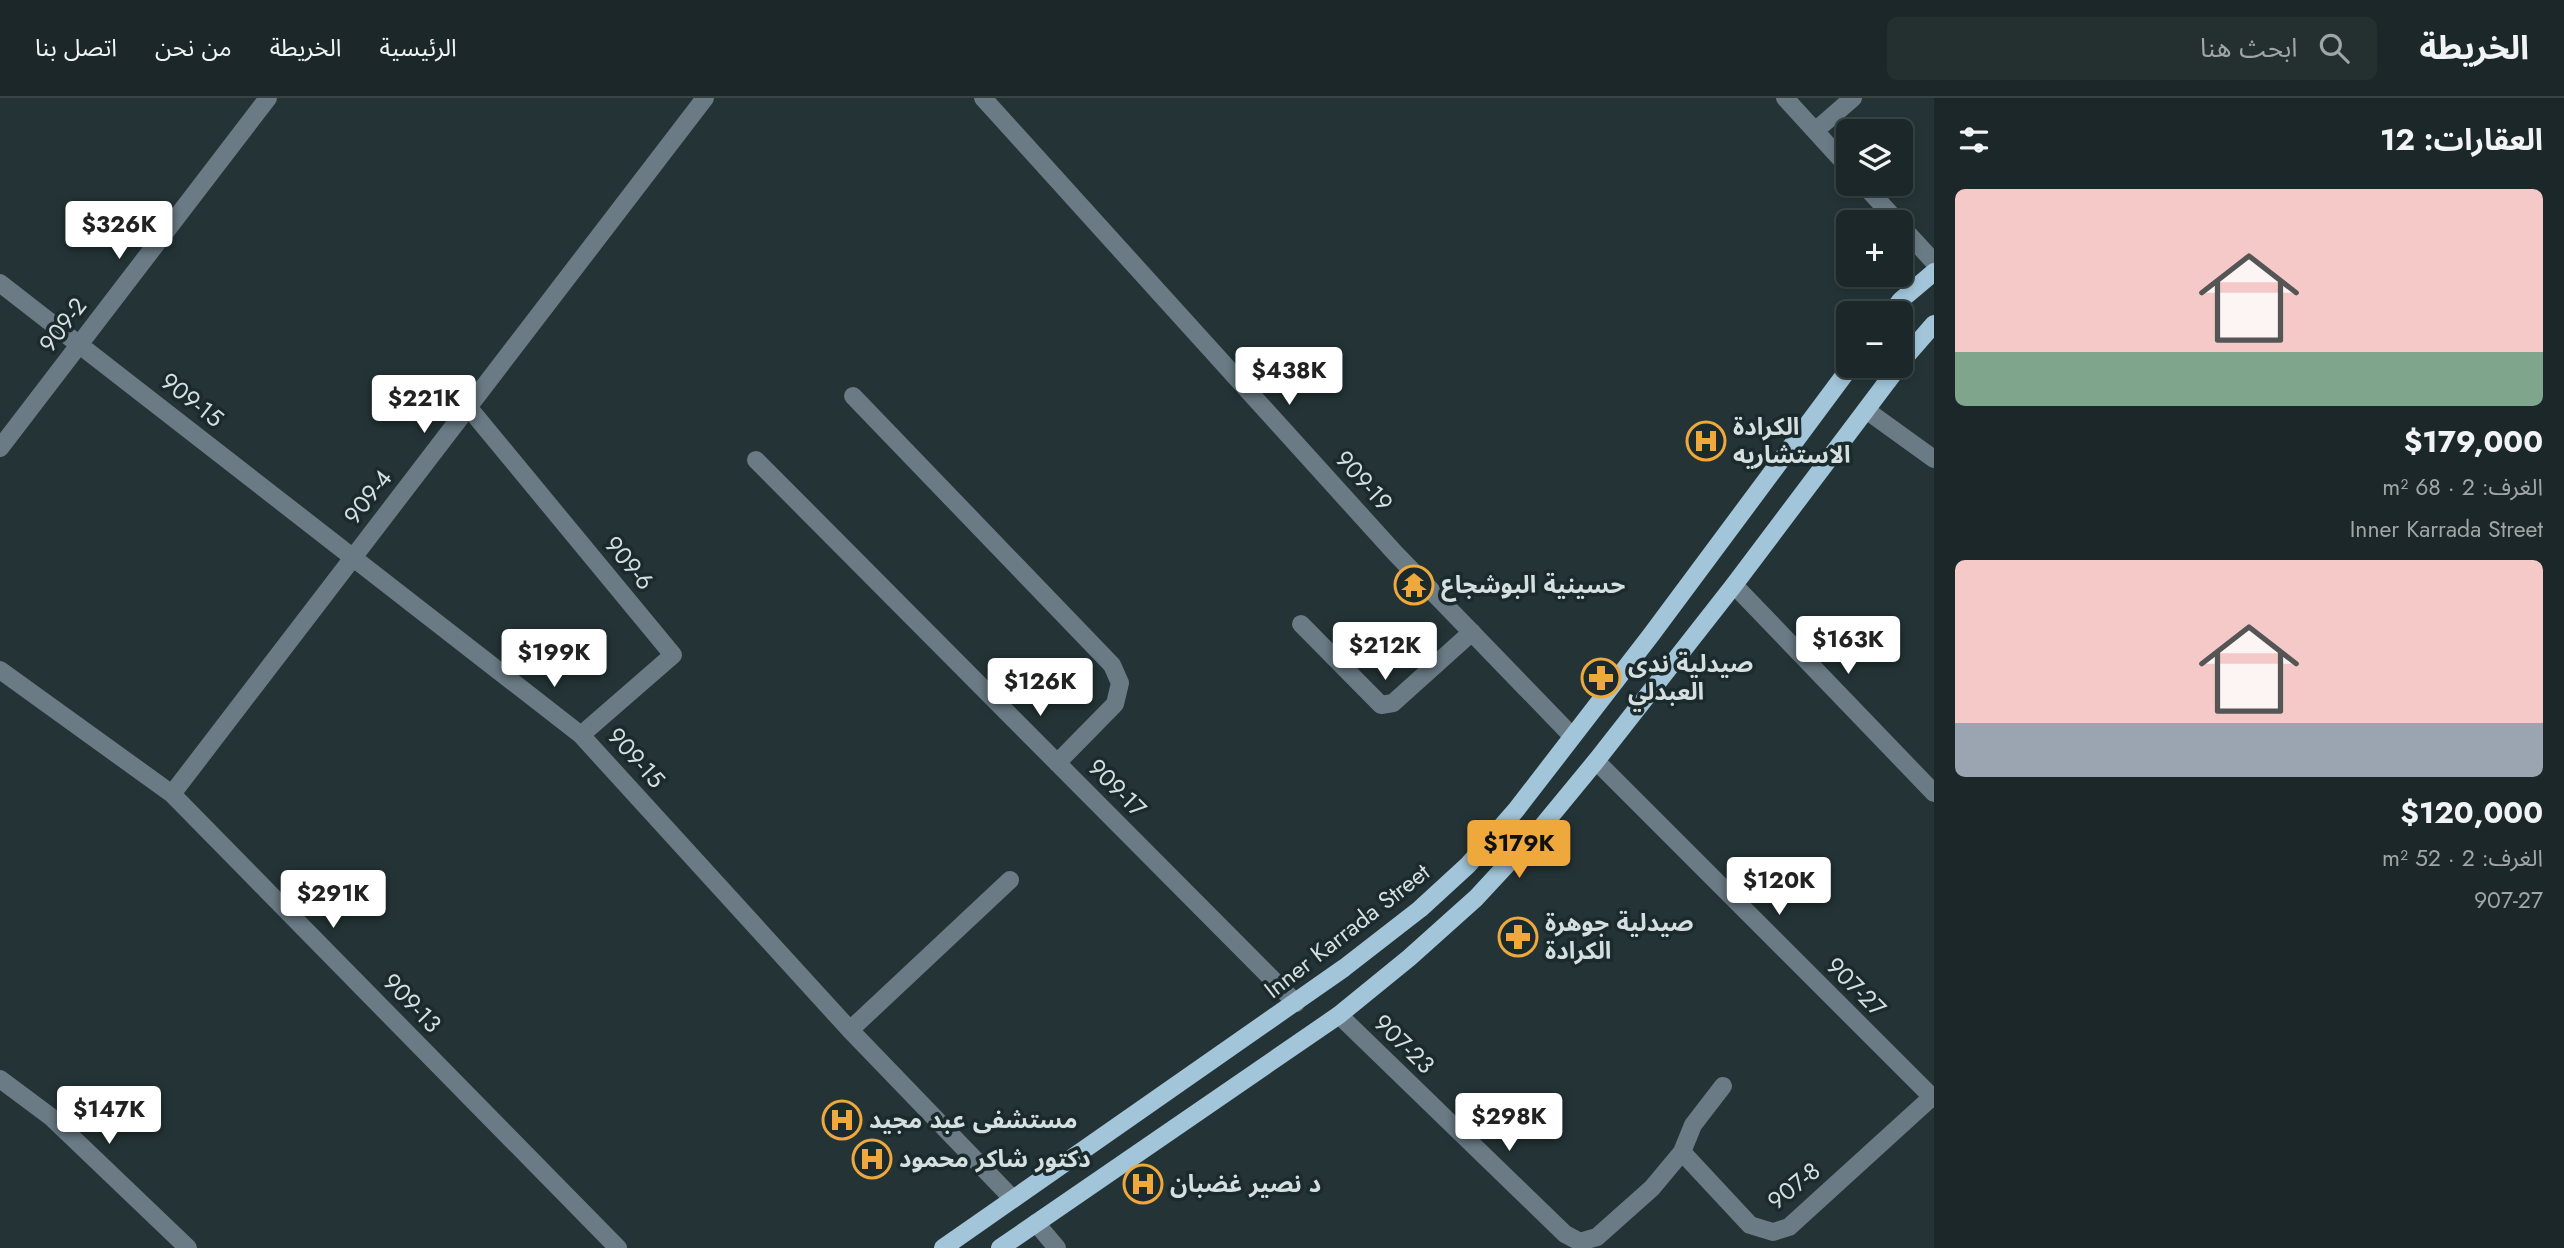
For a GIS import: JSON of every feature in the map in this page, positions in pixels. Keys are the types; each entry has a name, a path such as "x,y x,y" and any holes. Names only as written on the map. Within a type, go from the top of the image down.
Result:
{"main road":[{"path":"1900,301 1934,272"},
{"path":"1913,349 1934,324"},
{"name":"Inner Karrada Street","path":"943,1248 1379,943 1468,865 1516,810 1842,378"},
{"path":"1000,1248 1339,1015 1409,958 1476,898 1540,829 1596,761 1734,585 1890,378"}],"street":[{"name":"909-2","path":"0,448 268,98"},
{"name":"909-4","path":"172,794 705,98"},
{"name":"909-19","path":"983,98 1386,542 1572,736"},
{"path":"1785,98 1836,154"},
{"path":"1815,131 1853,98"},
{"path":"1874,196 1887,210"},
{"path":"1913,239 1934,262"},
{"name":"909-15","path":"0,283 581,735 850,1030 1013,1199"},
{"path":"853,396 1112,665 1120,683 1115,704 1057,763"},
{"name":"909-6","path":"469,408 673,655 581,735"},
{"path":"1866,410 1934,459"},
{"name":"909-17","path":"756,460 1296,1003"},
{"path":"1734,585 1934,793"},
{"path":"1301,624 1381,705 1393,703 1472,632"},
{"name":"909-13","path":"0,670 172,794 618,1248"},
{"name":"907-27","path":"1596,761 1933,1098"},
{"path":"850,1030 1010,880"},
{"name":"907-23","path":"1339,1015 1565,1234 1580,1242 1597,1237 1652,1188 1682,1152"},
{"path":"0,1079 51,1117 188,1248"},
{"path":"1682,1152 1693,1125 1723,1086"},
{"name":"907-8","path":"1682,1152 1750,1225 1773,1232 1789,1227 1933,1098"},
{"path":"1037,1223 1057,1248"}],"place":[{"name":"الكرادة الاستشاريه","path":"1706,441"},
{"name":"حسينية البوشجاع","path":"1414,585"},
{"name":"صيدلية ندى العبدلي","path":"1601,678"},
{"name":"صيدلية جوهرة الكرادة","path":"1518,937"},
{"name":"مستشفى عبد مجيد","path":"842,1120"},
{"name":"دكتور شاكر محمود","path":"872,1159"},
{"name":"د نصير غضبان","path":"1143,1184"}]}
